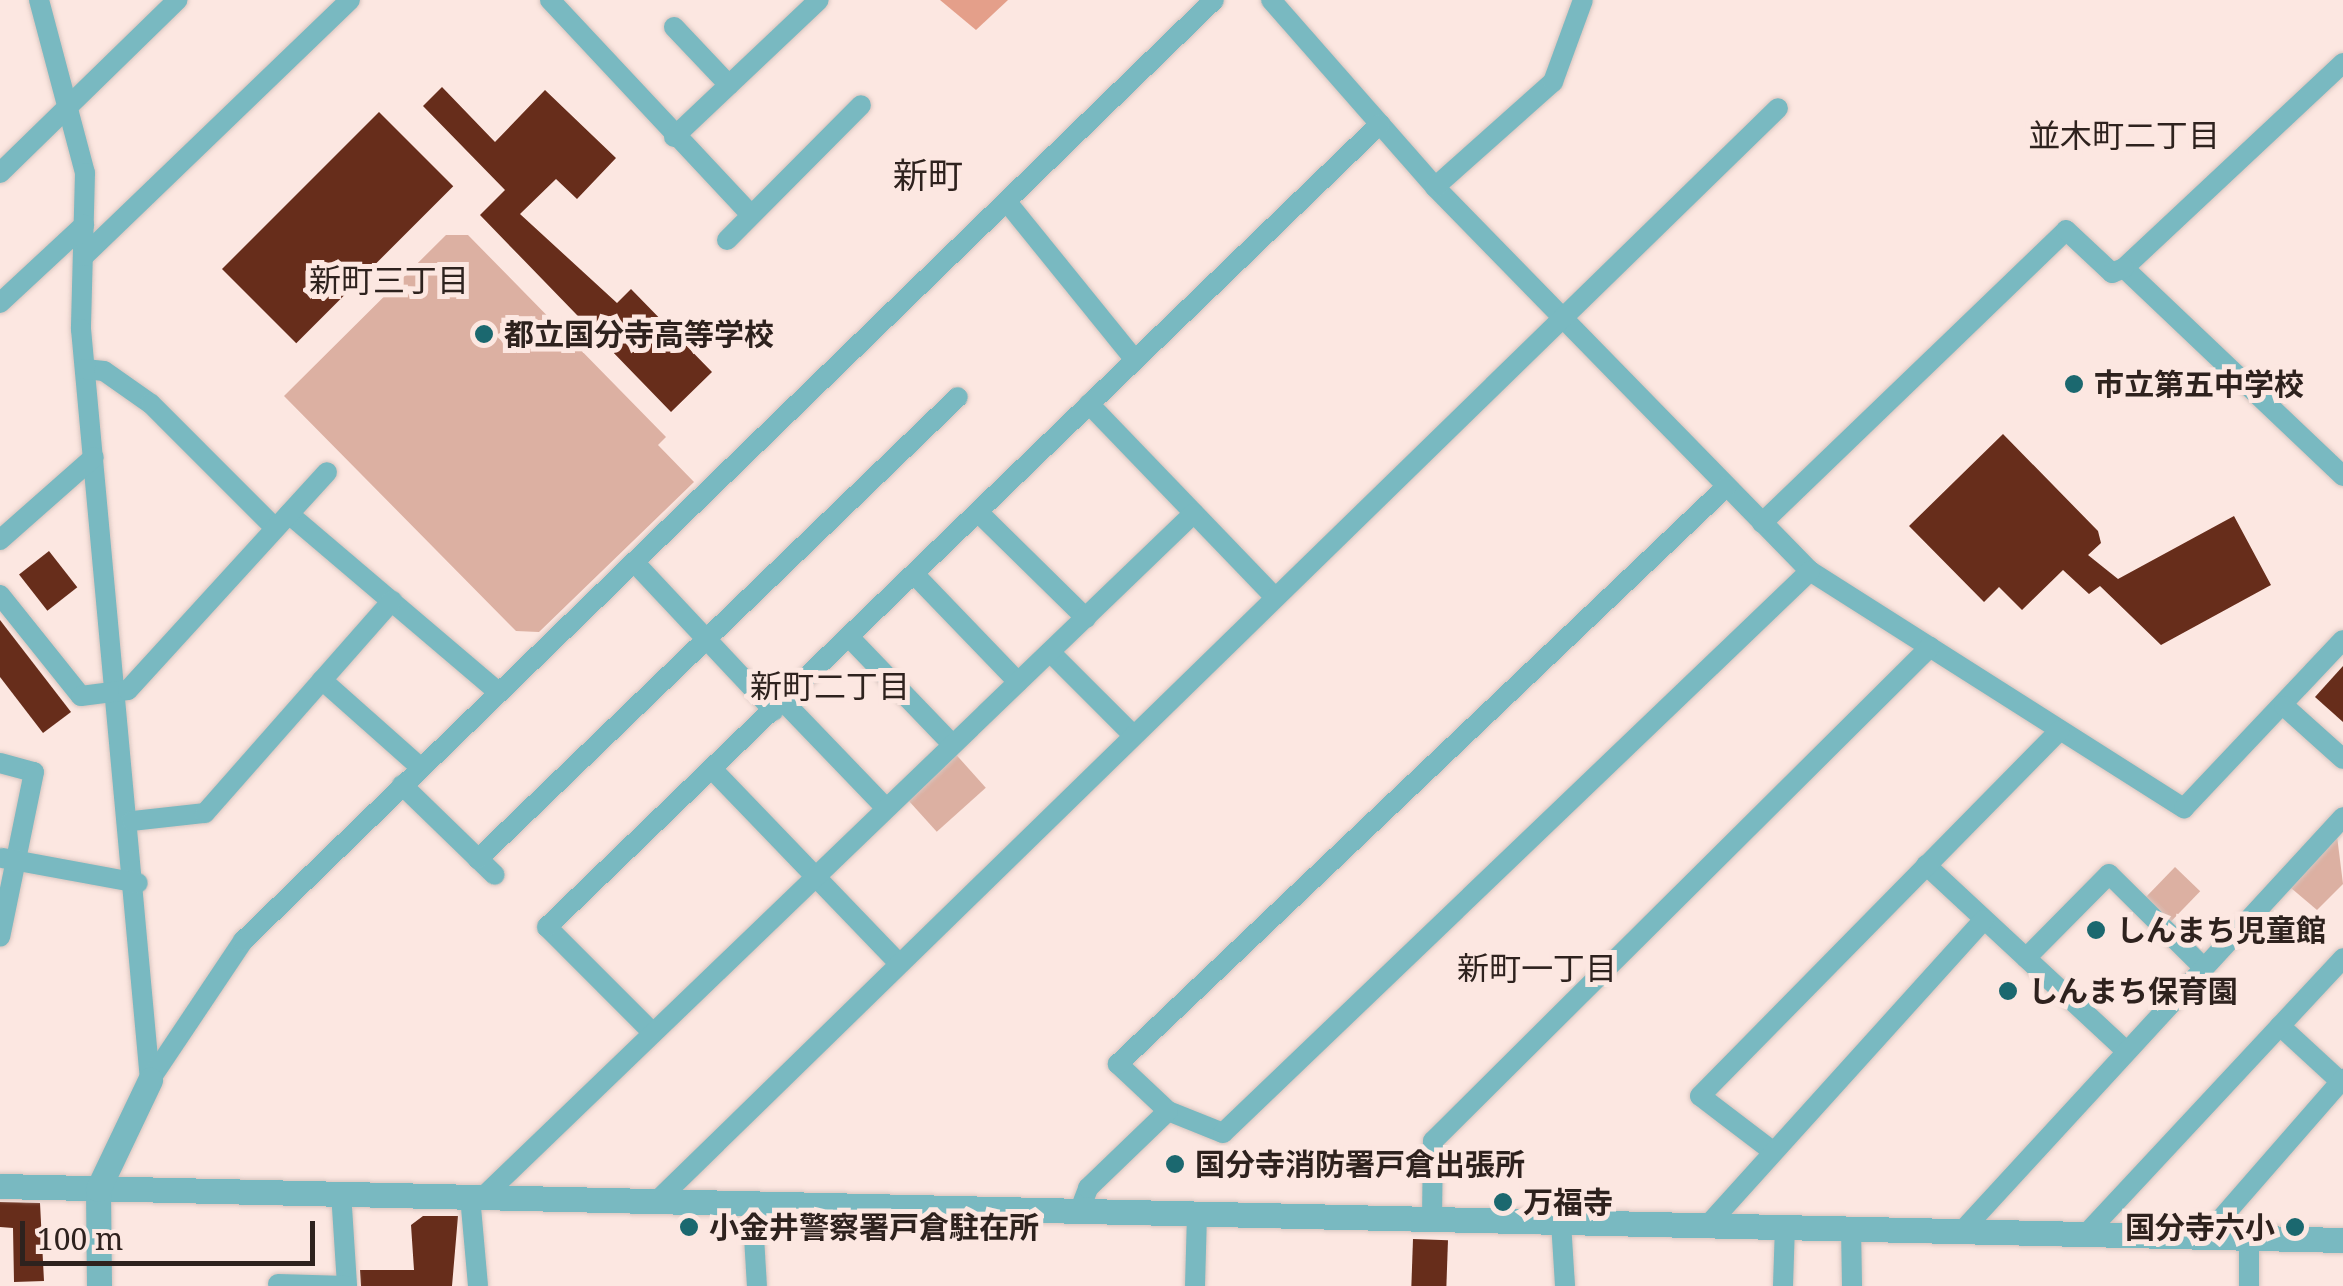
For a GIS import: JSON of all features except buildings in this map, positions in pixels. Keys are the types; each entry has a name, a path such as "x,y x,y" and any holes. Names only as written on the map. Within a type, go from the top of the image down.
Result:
{"street":[{"path":"39,0 85,173 85,369 113,694 138,883 150,1080"},
{"path":"0,173 177,0"},
{"path":"84,256 350,0"},
{"path":"550,0 751,215"},
{"path":"674,137 819,0"},
{"path":"99,1286 98,1190 150,1080 242,941 1214,0"},
{"path":"1271,0 1435,188 1810,570 2184,808 2343,640"},
{"path":"1435,188 1552,82 1583,0"},
{"path":"674,27 729,85"},
{"path":"1762,523 2066,230 2112,272 2124,268 2343,63"},
{"path":"726,240 861,104"},
{"path":"658,1200 1558,314 1778,108"},
{"path":"652,1032 547,927 916,576 1134,359 1380,124"},
{"path":"1007,202 1134,359"},
{"path":"0,303 84,225"},
{"path":"2124,268 2343,476"},
{"path":"85,369 104,371 151,404 282,520 392,601 498,692"},
{"path":"478,859 958,396"},
{"path":"1089,404 1274,596"},
{"path":"0,540 94,457"},
{"path":"0,595 81,696 128,690 327,472"},
{"path":"1726,487 1118,1064 1168,1110 1224,1133 1810,570"},
{"path":"979,512 1086,618"},
{"path":"478,1286 477,1196 1194,513"},
{"path":"634,562 705,637 885,807"},
{"path":"916,576 1018,682"},
{"path":"132,822 205,813 392,601"},
{"path":"850,638 951,743"},
{"path":"1432,1220 1433,1141 1930,647"},
{"path":"1050,652 1130,732"},
{"path":"322,680 420,768"},
{"path":"2284,706 2343,759"},
{"path":"1771,1150 1700,1096 2060,730"},
{"path":"0,763 34,772 6,859 0,937"},
{"path":"712,770 899,963"},
{"path":"402,785 495,875"},
{"path":"1963,1230 2124,1049 2343,817"},
{"path":"6,859 138,883"},
{"path":"1926,865 2124,1049"},
{"path":"2026,958 2108,874 2202,966"},
{"path":"1708,1225 1771,1150 1984,920"},
{"path":"2086,1234 2343,958"},
{"path":"2205,1237 2342,1080 2280,1026"},
{"path":"1079,1212 1088,1188 1168,1110"},
{"path":"0,1186 2342,1240"},
{"path":"278,1284 347,1286 341,1192"},
{"path":"752,1203 757,1286"},
{"path":"1195,1286 1198,1215"},
{"path":"1561,1222 1565,1286"},
{"path":"1783,1286 1786,1226"},
{"path":"1851,1227 1852,1286"},
{"path":"2249,1238 2249,1286"}],"shaded area":[{"path":"940,0 1008,0 976,30"},
{"path":"446,235 468,235 666,437 658,445 694,482 539,632 516,631 284,396"},
{"path":"951,749 986,788 937,832 902,793"},
{"path":"2336,828 2343,884 2317,910 2284,882"},
{"path":"2175,867 2200,891 2167,926 2142,902"}],"place":[{"name":"都立国分寺高等学校","path":"484,334"},
{"name":"市立第五中学校","path":"2074,384"},
{"name":"しんまち児童館","path":"2096,930"},
{"name":"しんまち保育園","path":"2008,991"},
{"name":"国分寺消防署戸倉出張所","path":"1175,1164"},
{"name":"万福寺","path":"1503,1202"},
{"name":"小金井警察署戸倉駐在所","path":"689,1227"},
{"name":"国分寺六小","path":"2295,1227"}],"district":[{"name":"並木町二丁目","path":"2124,135"},
{"name":"新町","path":"928,175"},
{"name":"新町三丁目","path":"389,280"},
{"name":"新町二丁目","path":"830,686"},
{"name":"新町一丁目","path":"1537,968"}]}
